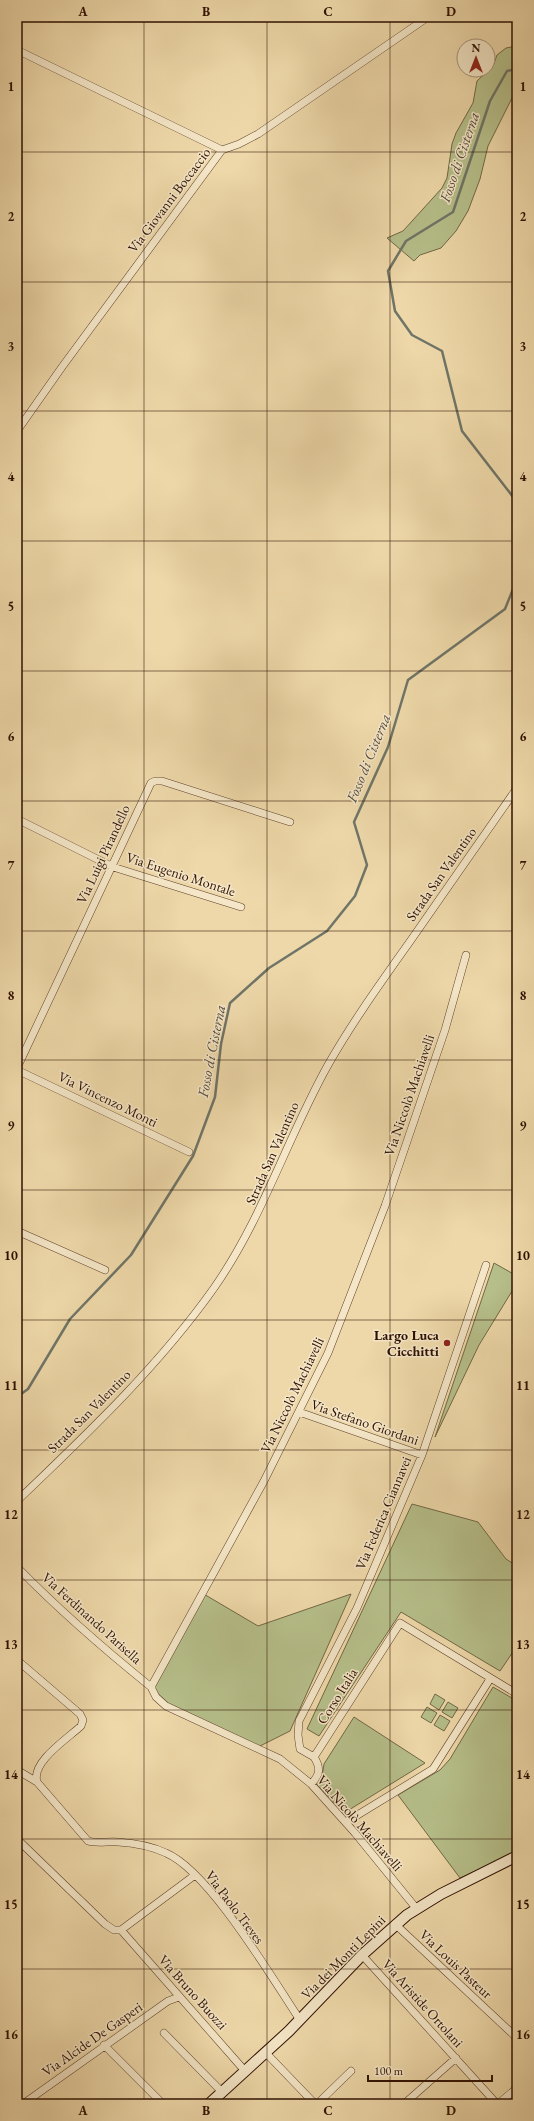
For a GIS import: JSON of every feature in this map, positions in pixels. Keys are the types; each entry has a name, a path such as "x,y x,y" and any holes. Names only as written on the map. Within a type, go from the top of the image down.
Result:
{"street":[{"path":"222,150 239,144 258,134 428,17"},
{"name":"Via Giovanni Boccaccio","path":"17,50 222,150 66,361 17,431"},
{"name":"Via Luigi Pirandello","path":"17,1069 113,867 148,787 155,781 162,781 290,822"},
{"name":"Strada San Valentino","path":"17,1500 126,1394 172,1343 214,1288 257,1216 314,1092 337,1051 371,997 517,788"},
{"name":"Via Eugenio Montale","path":"17,819 113,867 241,907"},
{"name":"Via Niccolò Machiavelli","path":"151,1687 264,1481 328,1353 385,1206 445,1030 466,955"},
{"name":"Via Vincenzo Monti","path":"17,1069 189,1152"},
{"path":"17,1231 105,1270"},
{"name":"Via Federica Ciannavei","path":"314,1757 300,1749 298,1735 299,1721 357,1608 422,1455 486,1265"},
{"name":"Via Stefano Giordani","path":"299,1412 422,1455"},
{"name":"Via Ferdinando Parisella","path":"17,1566 50,1602 82,1631 151,1687"},
{"name":"Corso Italia","path":"314,1757 400,1623 490,1679"},
{"path":"17,1660 80,1714 83,1720 81,1726 38,1766 35,1775 37,1782"},
{"path":"346,1822 433,1769 490,1679 517,1694"},
{"name":"Via Nicolò Machiavelli","path":"151,1687 158,1700 170,1708 280,1759 311,1784 346,1822 416,1908"},
{"path":"311,1784 318,1778 319,1770 314,1757"},
{"name":"Via Paolo Treves","path":"17,1770 37,1782 88,1841 126,1842 155,1849 176,1859 195,1875 225,1910 300,2020"},
{"path":"17,1839 105,1924 114,1930 121,1930 195,1875"},
{"name":"Via dei Monti Lepini","path":"209,2104 300,2020 362,1955 395,1924 416,1908 453,1887 517,1856"},
{"name":"Via Louis Pasteur","path":"395,1924 517,2038"},
{"name":"Via Bruno Buozzi","path":"121,1930 179,1997 246,2070"},
{"name":"Via Aristide Ortolani","path":"362,1955 498,2104"},
{"name":"Via Alcide De Gasperi","path":"22,2104 168,2001 179,1997"},
{"path":"164,2033 222,2092"},
{"path":"104,2045 162,2104"},
{"path":"265,2052 316,2104 351,2071"},
{"path":"404,2104 456,2058"},
{"path":"498,2104 517,2088"}],"green space":[{"path":"517,46 517,88 488,146 480,179 468,211 456,231 441,248 420,255 414,261 387,238 403,231 442,188 447,178 452,144 456,133 473,103 477,81 480,78 496,78 496,58 497,55 506,48"},
{"path":"494,1263 517,1276 517,1283 479,1345 435,1437"},
{"path":"412,1504 478,1522 506,1559 517,1566 517,1646 500,1671 401,1612 319,1736 307,1729"},
{"path":"202,1593 258,1626 351,1594 290,1731 256,1748 176,1711 151,1687"},
{"path":"493,1687 517,1701 517,1719 512,1726 517,1738 517,1852 460,1878 398,1795 440,1770 450,1759"},
{"path":"435,1694 445,1700 439,1710 430,1704"},
{"path":"448,1702 458,1708 452,1718 442,1712"},
{"path":"427,1707 437,1713 431,1723 421,1717"},
{"path":"440,1715 450,1721 444,1731 434,1725"},
{"path":"354,1717 425,1763 344,1813 317,1785 322,1777 324,1764"}],"waterway":[{"name":"Fosso di Cisterna","path":"517,69 507,71 490,101 453,212 406,241 388,271 395,311 412,335 442,351 462,431 517,502"},
{"name":"Fosso di Cisterna","path":"17,1397 28,1389 70,1319 131,1255 193,1156 215,1097 221,1044 230,1003 269,968 327,931 355,896 367,865 354,822 388,747 408,680 505,609 517,579"}],"place":[{"name":"Largo Luca Cicchitti","path":"447,1343"}]}
